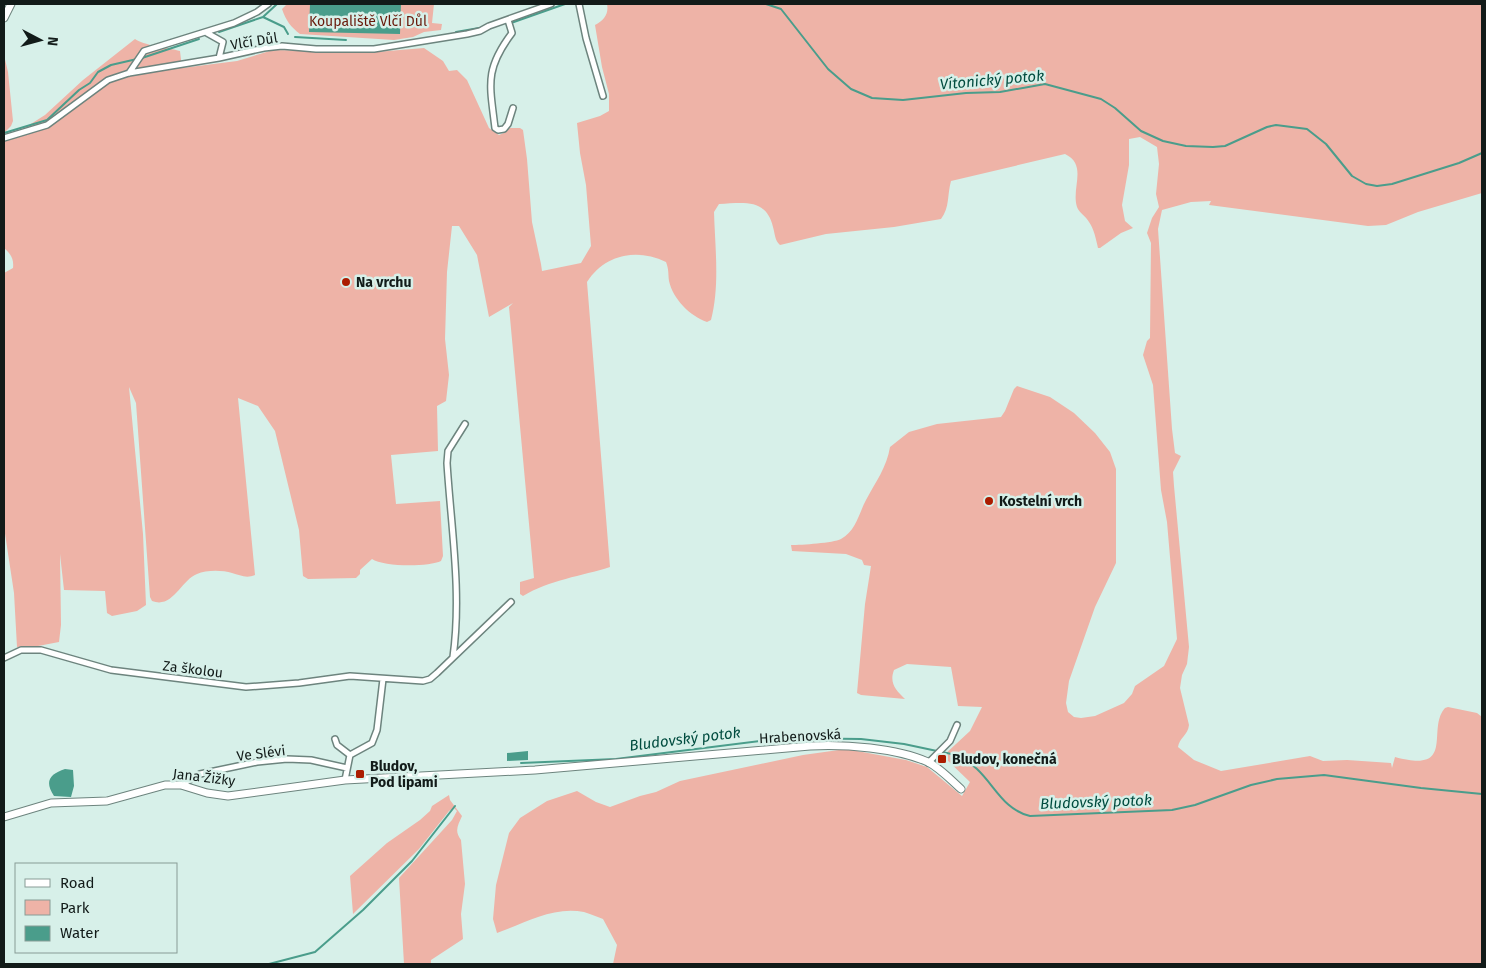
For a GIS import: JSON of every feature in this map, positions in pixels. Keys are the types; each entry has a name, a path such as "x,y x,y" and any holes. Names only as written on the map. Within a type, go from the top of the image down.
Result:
{"street":[{"path":"4,18 11,4"},
{"path":"129,73 144,51 234,23 257,12 268,4"},
{"name":"Vlčí Důl","path":"4,138 47,125 108,80 129,73 219,58 264,48 282,46 316,49 374,49 474,33 551,4"},
{"path":"579,4 586,38 603,96"},
{"path":"508,20 512,33 499,52 490,73 495,128 498,130 504,129 508,124 512,108"},
{"path":"207,32 223,42 219,58"},
{"path":"453,657 456,636 456,597 447,463 448,451 465,424"},
{"name":"Za školou","path":"4,658 21,650 41,650 111,670 246,686 300,683 350,676 423,681 430,679 511,602"},
{"path":"350,755 372,743 377,730 383,679"},
{"path":"928,763 950,741 957,725"},
{"path":"335,739 338,745 350,755"},
{"name":"Hrabenovská","path":"492,772 841,744 877,749 928,763 961,789"},
{"path":"345,780 350,755"},
{"name":"Ve Slévi","path":"181,785 200,774 257,762 311,760 348,768"},
{"name":"Jana Žižky","path":"4,817 51,803 107,801 166,785 181,785 207,793 228,796 345,780 492,772"}],"green space":[{"name":"Koupaliště Vlčí Důl","path":"287,4 434,4 432,23 442,24 441,30 424,32 413,37 394,40 300,34 289,23 282,9"},
{"path":"607,4 1482,4 1482,193 1418,212 1386,225 1368,226 1209,205 1211,201 1191,202 1162,210 1158,229 1172,429 1175,453 1181,456 1173,472 1189,647 1187,664 1182,675 1180,688 1189,725 1178,747 1194,760 1221,771 1310,756 1323,761 1347,760 1391,763 1392,768 1395,757 1414,761 1426,759 1433,755 1436,747 1440,717 1445,708 1477,713 1482,717 1482,964 613,964 617,945 603,919 584,912 561,911 550,913 497,933 493,919 496,885 509,833 520,818 547,801 577,791 596,802 610,807 656,792 680,781 803,755 846,749 906,760 927,767 962,796 970,782 943,756 970,731 982,707 958,706 951,667 907,664 894,670 893,683 905,699 857,693 865,604 871,566 864,565 862,560 846,554 792,551 791,545 831,542 846,536 854,527 880,475 890,447 909,432 937,424 1001,417 1017,386 1050,397 1074,413 1095,433 1110,452 1116,469 1116,563 1095,607 1069,681 1066,703 1068,712 1074,717 1095,716 1124,703 1132,694 1135,686 1164,666 1177,639 1167,522 1161,490 1153,385 1143,355 1147,341 1150,338 1151,243 1147,233 1152,218 1159,207 1156,194 1159,164 1157,147 1140,137 1129,139 1129,165 1122,205 1125,221 1133,228 1121,233 1100,248 1098,248 1091,225 1077,207 1076,164 1065,154 951,181 947,205 941,219 894,227 826,234 780,245 776,239 770,218 765,211 753,204 719,204 714,212 716,266 714,307 711,320 707,322 694,316 678,300 671,288 666,262 644,255 633,255 622,256 603,265 587,282 610,567 555,582 523,596 520,594 520,582 534,578 509,307 513,303 489,317 477,255 459,226 452,226 447,272 445,339 449,375 446,401 437,406 438,451 391,455 396,504 440,501 443,556 441,561 406,565 386,564 372,559 360,570 360,574 356,578 308,579 303,576 299,530 275,431 258,406 238,398 255,575 246,577 219,571 197,574 191,577 166,601 152,601 150,597 136,403 129,387 143,534 146,605 137,611 112,616 107,613 105,591 64,590 60,554 61,625 59,642 17,647 14,593 4,527 4,273 13,268 13,262 12,257 4,248 4,141 45,115 83,80 135,39 149,45 180,51 182,68 237,61 273,50 376,52 424,48 443,61 449,71 457,70 467,80 489,128 499,135 510,128 520,128 523,130 532,222 542,271 581,263 591,246 586,185 577,123 600,116 609,111 609,94 595,25 605,16"},
{"path":"4,55 8,72 13,121 4,133"},
{"path":"449,795 450,800 462,816 457,831 461,840 465,884 461,914 463,939 431,960 431,964 404,964 399,878 452,820 457,811 454,808 449,811 419,849 353,914 350,876 387,843 420,820 430,811 432,806"}],"water":[{"path":"310,4 401,4 400,34 309,32"},
{"path":"528,751 528,760 507,761 507,753"},
{"path":"65,769 73,770 74,786 71,797 54,796 49,786 50,779 56,773"}],"waterway":[{"path":"263,17 277,4"},
{"name":"Vítonický potok","path":"511,23 565,4"},
{"name":"Vítonický potok","path":"766,4 781,9 828,69 851,89 872,98 903,100 966,93 1000,92 1045,84 1101,99 1115,108 1141,131 1163,141 1186,146 1225,146 1267,127 1276,125 1307,129 1326,144 1352,176 1366,184 1377,186 1392,184 1459,163 1482,153"},
{"name":"Vítonický potok","path":"219,32 263,17 284,27 288,34"},
{"name":"Vítonický potok","path":"456,32 479,28"},
{"name":"Vítonický potok","path":"295,37 346,40"},
{"name":"Vítonický potok","path":"142,58 199,39"},
{"name":"Vítonický potok","path":"4,133 47,120 79,90 90,83 98,72 111,65 137,59"},
{"name":"Bludovský potok","path":"521,763 616,759 783,738 861,739 904,744 937,751"},
{"name":"Bludovský potok","path":"942,752 956,756 969,763 977,769 1013,809 1030,816 1172,810 1195,805 1251,785 1277,779 1324,775 1482,794"},
{"name":"Bludovský potok","path":"269,964 315,952 363,910 412,861 455,806"}],"place":[{"name":"Na vrchu","path":"346,282"},
{"name":"Kostelní vrch","path":"989,501"},
{"name":"Bludov, konečná","path":"942,759"},
{"name":"Bludov, Pod lipami","path":"360,774"}]}
